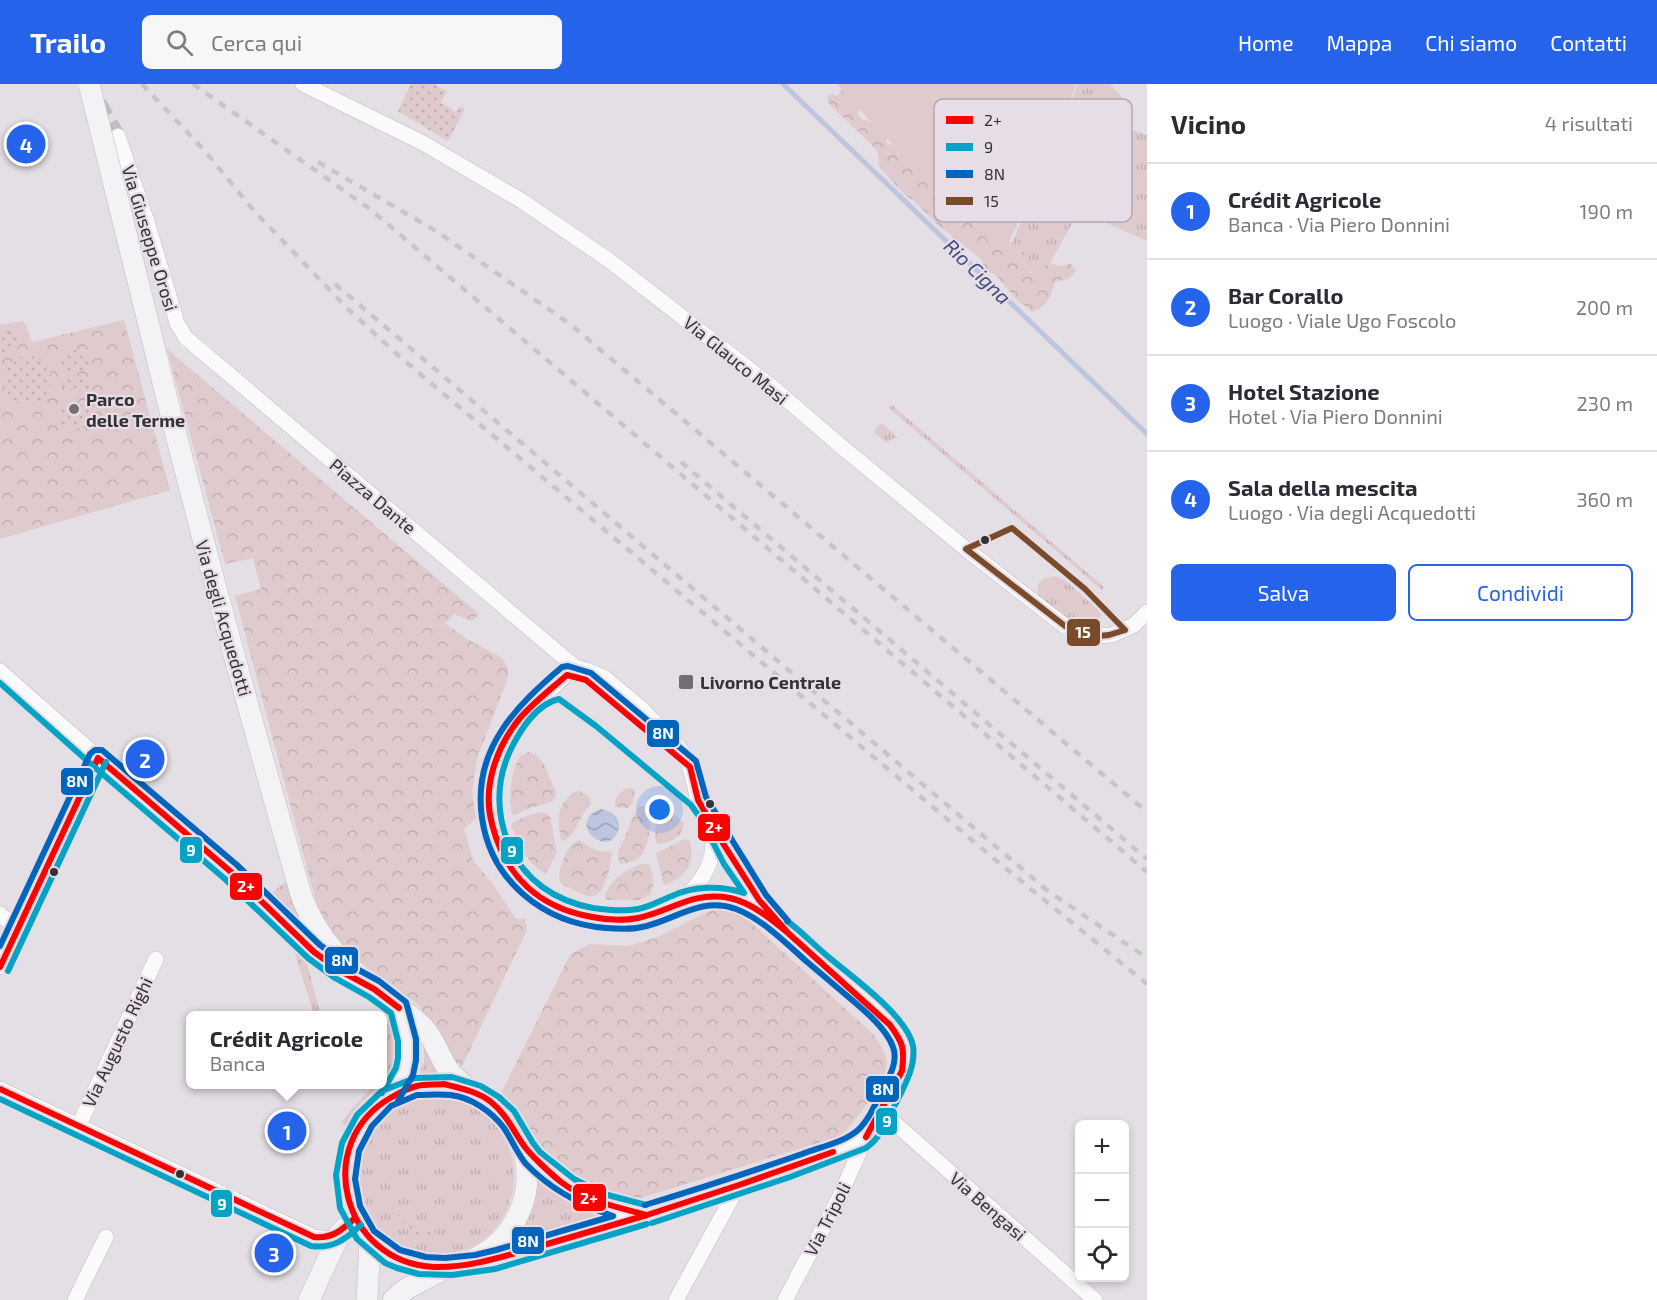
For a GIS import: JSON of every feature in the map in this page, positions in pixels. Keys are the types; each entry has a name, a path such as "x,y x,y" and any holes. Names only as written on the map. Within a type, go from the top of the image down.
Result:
{"main road":[{"name":"Via degli Acquedotti","path":"90,84 184,472 302,898 315,927 335,955 423,1027 450,1072 471,1091"},
{"path":"390,1097 405,1071 407,1059 407,1040 399,1008"},
{"path":"309,1300 347,1225 345,1169 348,1150 362,1122 375,1108 402,1091 429,1084 471,1091 490,1102 507,1118 523,1145 527,1175 524,1202 503,1238 493,1247 470,1261 453,1266 406,1289 393,1300"},
{"path":"347,1225 370,1239 381,1249 406,1262 427,1267 453,1266"},
{"path":"367,1300 370,1239"}],"street":[{"name":"Via Glauco Masi","path":"303,84 423,143 522,201 610,261 763,380 975,556 1065,626 1090,636 1112,634 1134,625 1147,612"},
{"name":"Via Giuseppe Orosi","path":"118,136 148,225 177,323 186,338"},
{"name":"Piazza Dante","path":"186,338 574,666 605,678 640,707 682,751 690,767 698,800 759,900 781,927"},
{"path":"558,683 560,654"},
{"name":"Piazza Dante","path":"574,666 517,722 507,736 493,772 489,787 490,814 498,843 516,877 537,895 552,904 584,916 618,920 635,919 679,903 718,897 736,900 781,927 872,1007 902,1040 904,1055 902,1071 866,1137"},
{"path":"0,671 231,872 314,952 339,970 374,989"},
{"path":"0,967 98,758"},
{"name":"Piazza Dante","path":"679,903 700,881 709,865 713,841 712,822"},
{"path":"0,914 17,929"},
{"name":"Via Augusto Righi","path":"79,1125 156,959"},
{"path":"0,1089 314,1237 327,1239 347,1225"},
{"name":"Via Bengasi","path":"881,1112 1095,1300"},
{"path":"453,1266 481,1263 647,1215 833,1152 866,1137"},
{"name":"Via Tripoli","path":"784,1300 839,1198 866,1137"},
{"path":"523,1145 547,1170 576,1191 610,1206 647,1215"},
{"path":"676,1300 739,1185"},
{"path":"75,1300 106,1237"}],"green space":[{"path":"411,84 437,84 447,91 441,102 456,112 460,106 465,109 448,141 398,111"},
{"path":"837,84 1076,84 1071,99 934,99 934,184 883,135"},
{"path":"1078,84 1110,84 1123,99 1072,99"},
{"path":"844,88 862,109 858,114 861,119 875,123 889,134 886,141 888,144 892,145 901,138 934,165 934,221 880,168 876,149 830,105 828,95 838,96 840,90"},
{"path":"1132,130 1147,135 1147,241 1104,222 1132,222"},
{"path":"935,222 1004,222 1011,228 1010,247 1024,251 1023,263 1032,273 1050,263 1060,266 1071,264 1076,270 1067,279 1055,282 1045,304 1032,312 1015,298 995,274 982,269 981,259"},
{"path":"980,222 1018,222 1008,244"},
{"path":"1021,222 1073,222 1050,263 1033,274 1010,247"},
{"name":"Parco delle Terme","path":"124,320 170,490 0,539 0,325 24,321 32,342"},
{"path":"0,331 11,332 20,338 21,345 0,361"},
{"path":"167,349 479,614 472,621 454,614 445,623 467,639 502,658 508,668 508,677 477,759 472,791 476,818 464,829 473,860 492,883 516,919 525,919 527,930 462,1066 454,1061 419,1005 341,948 316,902 235,596 261,589 253,558 225,564"},
{"path":"76,350 84,354 89,361 88,369 60,372 58,366 62,356"},
{"path":"23,356 33,356 45,363 52,375 52,385 45,397 33,404 23,404 8,393 4,385 4,375 15,360"},
{"path":"72,376 84,376 91,380 93,387 90,393 77,389 66,390 61,387 64,380"},
{"path":"87,402 94,405 94,412 81,428 70,428 60,423 61,413 67,405 80,406"},
{"path":"892,405 1104,587 1102,590 889,408"},
{"path":"881,423 898,437 886,442 873,432"},
{"path":"1056,576 1067,582 1097,609 1101,614 1096,625 1073,621 1039,597 1040,582"},
{"path":"529,752 536,755 544,764 557,795 552,802 515,815 512,814 510,801 512,776 520,757"},
{"path":"629,788 634,789 634,799 631,805 625,808 615,806 618,795"},
{"path":"579,791 589,797 591,803 573,833 568,839 561,840 560,811 569,797"},
{"path":"656,801 684,823 675,839 657,844 652,806"},
{"path":"640,806 645,807 648,816 647,844 638,858 620,864 618,851 632,818"},
{"path":"543,812 550,816 557,853 546,873 529,860 511,825 522,818"},
{"path":"685,839 690,841 691,849 688,868 679,878 665,885 656,854"},
{"path":"579,840 593,849 612,853 605,884 594,896 582,894 560,881 560,869 566,852"},
{"path":"640,864 648,864 653,875 650,895 639,900 607,900 605,897 610,885 623,873"},
{"path":"286,882 306,937 267,896"},
{"path":"723,907 744,916 873,1034 886,1056 885,1071 868,1102 840,1136 631,1201 605,1196 558,1170 541,1152 523,1122 499,1097 570,955 589,944 628,946 658,937 711,910"},
{"path":"294,950 307,964 320,1011 313,1011"},
{"path":"387,1022 394,1042 392,1066 387,1074"},
{"path":"424,1042 452,1079 432,1079 415,1083 424,1062"},
{"path":"370,1089 375,1089 359,1106 347,1126 341,1123"},
{"path":"442,1097 476,1108 499,1129 511,1154 514,1183 507,1210 491,1233 467,1249 435,1254 401,1247 377,1229 363,1204 359,1175 364,1147 380,1122 406,1104"},
{"path":"537,1168 595,1207 620,1216 508,1249 505,1245 519,1227 528,1210 533,1192 534,1169"},
{"path":"397,1213 410,1226 438,1233 437,1237 423,1236 407,1229 394,1215"}],"water":[{"path":"600,809 612,813 619,822 618,831 613,839 606,842 592,836 588,830 587,822 590,815"}],"waterway":[{"name":"Rio Cigna","path":"783,84 1147,434"}],"tunnel":[{"path":"99,103 118,136"}],"railway":[{"path":"142,84 204,150 255,212 347,308 400,357 998,862 1147,984"},
{"path":"193,84 370,209 1147,872"},
{"path":"318,162 436,231 570,324 1147,812"},
{"path":"335,284 1048,891"},
{"path":"681,462 1147,859"},
{"path":"1042,887 1147,958"}],"transit line":[{"name":"15","path":"1012,528 1085,589 1125,630 1099,636 1065,626 966,549 1012,528"},
{"name":"8N","path":"645,1205 831,1144 852,1134 866,1120 889,1077 894,1062 893,1047 885,1032 858,1005 773,932 746,913 711,905 699,907 654,924 615,929 561,918 541,908 524,895 496,861 487,841 482,818 481,794 484,771 491,751 513,714 562,667 568,666 591,673 696,761 706,797 766,895 788,921"},
{"name":"2+","path":"567,675 586,680 690,767 698,800 724,845 759,900 788,933 761,912 730,898 693,899 650,915 632,919 603,919 573,913 540,897 515,874 498,843 489,810 493,768 511,729 537,701 567,675"},
{"name":"9","path":"0,683 225,879 308,958 391,1013 398,1041 398,1058 396,1068 387,1084"},
{"name":"9","path":"559,699 596,726 691,805 701,819 724,864 744,893 717,888 698,889 680,893 642,908 609,910 579,905 566,900 542,887 523,869 509,845 502,821 499,798 502,774 505,762 529,720 543,707 559,699"},
{"name":"8N","path":"0,946 90,754 95,750 102,750 237,865 320,945 344,962 379,981 406,1002 416,1039 416,1060 413,1075 398,1101"},
{"name":"2+","path":"98,758 231,872 314,952 339,970 374,989 399,1008"},
{"name":"2+","path":"0,967 98,758"},
{"name":"9","path":"8,971 106,762"},
{"name":"9","path":"652,1223 790,1177 866,1148 884,1127 906,1082 914,1053 908,1034 900,1022 876,996 787,921"},
{"name":"2+","path":"788,933 890,1025"},
{"name":"2+","path":"788,933 890,1025"},
{"name":"2+","path":"890,1025 902,1046 902,1071"},
{"name":"2+","path":"866,1137 902,1071"},
{"name":"2+","path":"866,1137 902,1071"},
{"name":"9","path":"646,1205 604,1194 574,1179 540,1152 514,1111 499,1097 481,1086 452,1077 415,1078 382,1091 357,1115 342,1143 336,1175 340,1208 357,1239 385,1263 419,1274 452,1275 495,1269 647,1224"},
{"name":"2+","path":"444,1084 475,1093 496,1106 529,1152 570,1188 602,1203 647,1215 499,1258 461,1266 434,1267 402,1260 377,1245 359,1223 348,1197 345,1170 351,1142 367,1117 392,1097 417,1086 444,1084"},
{"name":"2+","path":"0,1089 314,1237 331,1235 355,1218"},
{"name":"9","path":"382,1093 384,1089"},
{"name":"8N","path":"417,1095 458,1096 480,1106 504,1128 526,1164 535,1173 555,1189 589,1207 613,1216 475,1255 426,1257 400,1250 374,1231 360,1206 355,1179 359,1151 372,1126 391,1106 417,1095"},
{"name":"9","path":"0,1099 311,1246 319,1247 339,1242 361,1225"},
{"name":"2+","path":"739,1185 833,1152"},
{"name":"2+","path":"739,1185 833,1152"},
{"name":"2+","path":"647,1215 739,1185"}],"place":[{"name":"Sala della mescita","path":"26,144"},
{"name":"Parco delle Terme","path":"74,409"},
{"name":"Livorno Centrale","path":"686,682"},
{"name":"Bar Corallo","path":"145,759"},
{"name":"Crédit Agricole","path":"287,1131"},
{"name":"Hotel Stazione","path":"274,1253"}]}
